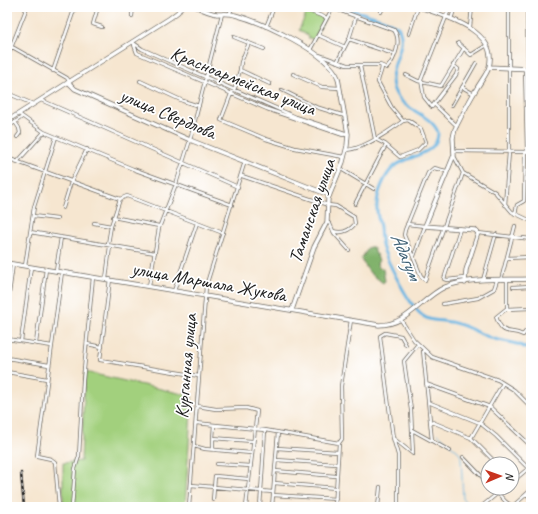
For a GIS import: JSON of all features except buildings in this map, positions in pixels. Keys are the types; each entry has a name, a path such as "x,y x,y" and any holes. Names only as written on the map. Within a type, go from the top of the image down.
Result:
{"main road":[{"path":"7,121 20,115 68,82 133,44 172,17 181,7"},
{"name":"Таманская улица","path":"196,7 216,14 229,14 252,20 319,55 336,73 340,88 347,134 345,157 329,195 327,222 314,247 292,310"},
{"path":"419,7 470,27 487,45 490,54 489,67 457,126 453,138 454,153 425,226 475,230 478,233 466,270 465,280"},
{"path":"489,67 528,69"},
{"name":"улица Свердлова","path":"68,82 75,89 190,140 329,195"},
{"name":"улица Маршала Жукова","path":"7,263 385,325 405,318 425,300 445,288 465,280 483,281 531,279"}],"street":[{"path":"7,58 26,7"},
{"path":"54,71 75,7"},
{"path":"98,7 93,23 102,27"},
{"path":"132,16 133,7"},
{"path":"229,14 233,7"},
{"path":"266,27 274,7"},
{"path":"302,7 303,9 327,18"},
{"path":"310,50 333,7 356,17 394,30 398,42 388,68 382,66 360,66 337,62 319,55"},
{"path":"381,12 382,7"},
{"path":"409,34 419,7"},
{"path":"450,7 450,18"},
{"path":"453,65 458,69 456,75 432,107 424,97 421,80 455,7"},
{"path":"470,27 472,7"},
{"path":"505,206 509,152 509,7"},
{"path":"515,214 517,205 524,201 528,69 527,7"},
{"path":"149,286 160,226 183,164 222,14"},
{"path":"337,62 345,47 356,17"},
{"path":"318,35 345,47"},
{"path":"234,37 264,48"},
{"path":"348,39 394,54"},
{"path":"249,43 241,62 234,90 221,120 266,139 295,148 345,157"},
{"path":"458,43 471,55 487,45"},
{"name":"улица Свердлова","path":"7,44 69,79 68,82"},
{"name":"Красноармейская улица","path":"133,44 296,117 347,134"},
{"name":"Красноармейская улица","path":"133,44 137,53 231,94 285,116 343,136 347,134"},
{"path":"406,76 441,86 464,48"},
{"path":"452,105 476,63"},
{"path":"360,66 374,139"},
{"path":"382,66 378,77 378,82 388,102 403,121"},
{"path":"240,70 270,84"},
{"path":"293,74 322,86 340,88"},
{"path":"140,81 183,101 199,106"},
{"path":"462,87 474,94"},
{"path":"282,90 316,107 345,116"},
{"path":"7,93 34,104"},
{"path":"40,100 238,187"},
{"path":"434,104 457,126"},
{"path":"11,125 20,115 44,132 232,205"},
{"path":"346,150 359,148 403,121 408,120 421,129 426,142 418,150 400,157 386,145 374,139"},
{"path":"15,122 20,133 17,137"},
{"path":"18,162 44,132"},
{"path":"25,266 33,216 56,137"},
{"path":"355,204 386,145"},
{"path":"63,208 72,180 87,149"},
{"path":"531,152 454,153 463,173 490,189 505,206 515,214 531,221"},
{"path":"7,158 72,180 120,199 127,196 223,233"},
{"name":"Курганная улица","path":"190,507 206,286 242,176 245,161"},
{"path":"446,172 434,168 428,173 404,235 425,280 442,227 463,173"},
{"path":"341,169 374,189"},
{"path":"242,176 328,205 336,206 354,217 355,224 342,233 333,230"},
{"path":"120,199 111,226 108,279 100,360 199,376"},
{"path":"33,216 57,219"},
{"path":"113,217 160,226"},
{"path":"327,222 349,250"},
{"path":"94,223 111,226"},
{"path":"174,291 197,223"},
{"path":"408,224 425,226 414,256"},
{"path":"443,304 478,298 494,289 507,258 515,226"},
{"path":"460,229 444,279 465,280"},
{"path":"30,232 155,253"},
{"path":"478,233 531,239"},
{"path":"483,281 496,234"},
{"path":"56,271 61,237"},
{"path":"507,258 531,257"},
{"path":"7,309 13,264"},
{"path":"21,341 31,267"},
{"path":"36,343 46,269"},
{"path":"59,507 55,462 51,459 37,456 62,272"},
{"path":"72,507 75,469 79,456 86,344 93,276"},
{"path":"507,280 507,309"},
{"path":"513,287 531,286"},
{"path":"531,308 507,309 496,317 499,325 507,333 523,335 526,332 531,333"},
{"path":"335,507 338,452 339,443 342,439 341,386 351,320"},
{"path":"401,320 423,350 436,359 504,383 514,390 531,407"},
{"path":"398,507 398,456 393,438 380,336 385,333 401,336 406,345"},
{"path":"7,339 52,346"},
{"path":"86,344 102,347"},
{"path":"393,438 414,454 411,410 404,361 418,344"},
{"path":"423,350 432,441"},
{"path":"7,358 50,365"},
{"path":"7,372 47,379"},
{"path":"471,438 504,383"},
{"path":"426,384 490,407 531,446"},
{"path":"428,402 480,423 529,467 531,471"},
{"path":"197,406 216,409 234,407 255,409 257,412 253,429 246,507"},
{"path":"430,421 471,438 489,456"},
{"path":"196,423 265,430 339,443"},
{"path":"213,450 214,425"},
{"path":"260,507 265,430"},
{"path":"412,430 450,451"},
{"path":"272,507 278,432"},
{"path":"213,438 252,441"},
{"path":"194,446 213,450 251,453"},
{"path":"277,448 338,452"},
{"path":"463,457 480,475"},
{"path":"276,460 337,464"},
{"path":"217,464 250,466"},
{"path":"520,475 529,467"},
{"path":"275,471 336,476"},
{"path":"213,500 215,476 249,479"},
{"path":"274,483 336,488"},
{"path":"191,485 261,491 273,494 336,500"},
{"path":"378,507 380,487"},
{"path":"500,496 512,507 531,490"},
{"path":"527,494 531,499"},
{"path":"483,506 496,496"}],"green space":[{"path":"307,12 325,18 314,39 308,38 309,36 299,30"},
{"path":"369,247 373,247 379,261 377,263 378,267 383,269 385,281 383,283 369,272 361,259"},
{"path":"85,372 192,396 185,507 63,507 63,463 81,461"}],"waterway":[{"name":"Адагум","path":"343,7 385,20 398,27 401,34 401,42 400,50 394,66 392,82 394,90 403,103 422,115 434,125 438,132 437,140 429,150 401,162 391,170 384,180 379,192 377,211 382,245 401,286 412,304 425,318 456,323 491,338 521,345 531,351"},
{"path":"438,434 459,452 461,457 463,499 470,507"}],"railway":[{"path":"21,473 24,507"}]}
